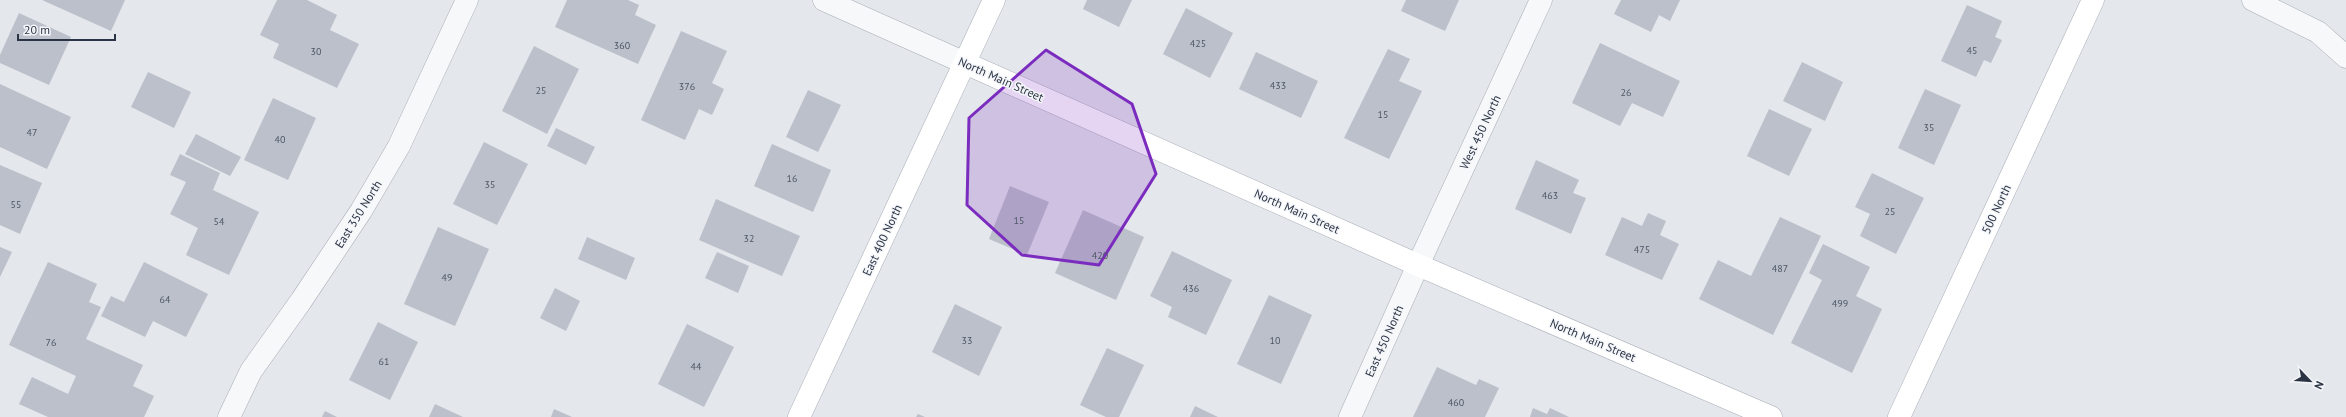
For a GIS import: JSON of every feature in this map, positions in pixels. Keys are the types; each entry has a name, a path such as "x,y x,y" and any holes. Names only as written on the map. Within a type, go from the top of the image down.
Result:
{"street":[{"name":"East 350 North","path":"229,417 251,371 301,301 361,211 399,146 467,0"},
{"name":"North Main Street","path":"824,0 1418,264 1771,417"},
{"name":"East 400 North","path":"799,417 994,0"},
{"name":"West 450 North","path":"1418,264 1541,0"},
{"name":"500 North","path":"1899,417 2093,0"},
{"path":"2253,0 2318,32 2346,58"},
{"name":"East 450 North","path":"1350,417 1418,264"}],"highlighted area":[{"path":"1046,50 1132,104 1156,174 1099,265 1022,255 967,205 969,118"}],"building":[{"path":"42,0 125,0 111,31"},
{"path":"277,0 307,0 337,15 330,30 359,44 337,88 273,58 279,44 260,35"},
{"path":"567,0 628,0 639,5 635,15 656,25 638,64 555,27"},
{"path":"1087,0 1132,0 1119,27 1083,9"},
{"path":"1406,0 1459,0 1445,31 1401,11"},
{"path":"1621,0 1680,0 1670,21 1659,15 1651,32 1614,14"},
{"path":"1967,5 2002,21 1995,37 2002,40 1991,63 1984,60 1976,77 1941,61"},
{"path":"1186,8 1233,33 1210,78 1163,54"},
{"path":"19,13 71,37 49,85 0,63 0,55"},
{"path":"681,31 727,51 712,83 724,89 712,115 699,109 685,140 641,120"},
{"path":"1600,43 1680,81 1663,117 1632,103 1620,126 1572,103"},
{"path":"534,46 579,69 547,134 502,111"},
{"path":"1388,49 1410,59 1399,81 1422,91 1389,159 1344,138"},
{"path":"1256,52 1318,81 1301,118 1239,89"},
{"path":"1802,62 1843,82 1825,121 1783,101"},
{"path":"148,72 191,92 174,128 131,107"},
{"path":"0,84 71,117 47,169 0,147"},
{"path":"1925,89 1961,105 1934,165 1898,148"},
{"path":"808,90 841,105 818,152 786,137"},
{"path":"273,98 316,118 288,180 244,160"},
{"path":"1769,109 1812,129 1789,176 1747,156"},
{"path":"556,128 595,147 586,165 547,146"},
{"path":"196,134 241,157 230,176 185,154"},
{"path":"484,142 528,164 497,225 453,204"},
{"path":"772,144 831,170 813,212 754,186"},
{"path":"180,154 220,173 213,190 259,212 229,275 186,255 198,228 170,214 186,182 170,175"},
{"path":"1536,160 1579,180 1573,193 1586,198 1571,234 1515,209"},
{"path":"0,165 42,183 20,234 0,225"},
{"path":"1872,173 1924,198 1896,254 1860,236 1870,214 1855,207"},
{"path":"1010,186 1049,202 1027,255 989,239"},
{"path":"716,199 800,236 782,276 699,240"},
{"path":"1083,210 1144,237 1116,300 1055,273"},
{"path":"1648,213 1666,221 1660,235 1679,244 1662,280 1605,255 1622,217 1642,226"},
{"path":"1780,217 1821,236 1773,335 1699,299 1718,260 1751,276"},
{"path":"438,227 489,249 455,326 404,304"},
{"path":"587,237 635,258 626,280 578,259"},
{"path":"1823,244 1870,267 1856,296 1882,309 1852,373 1791,343 1822,280 1809,273"},
{"path":"0,247 12,252 0,277"},
{"path":"1172,251 1232,280 1206,335 1168,317 1172,307 1150,296"},
{"path":"717,252 749,266 738,293 705,278"},
{"path":"48,262 97,284 89,302 101,307 86,339 143,365 133,386 154,396 144,417 48,417 19,404 32,377 68,394 76,376 9,345"},
{"path":"144,262 208,294 186,337 153,321 145,337 101,316 111,296 124,302"},
{"path":"555,288 580,301 566,331 540,318"},
{"path":"1269,295 1312,315 1281,384 1237,364"},
{"path":"955,304 1002,327 979,376 932,352"},
{"path":"378,322 418,342 390,400 349,380"},
{"path":"687,324 734,347 704,407 658,384"},
{"path":"1107,348 1144,365 1119,417 1106,417 1080,405"},
{"path":"1437,367 1476,385 1479,379 1499,388 1485,417 1413,417"},
{"path":"435,404 463,417 429,417"},
{"path":"1195,406 1218,417 1190,417"},
{"path":"1533,408 1547,414 1550,408 1569,417 1530,417"},
{"path":"554,409 572,417 551,417"},
{"path":"325,411 337,417 322,417"},
{"path":"918,414 925,417 916,417"}]}
